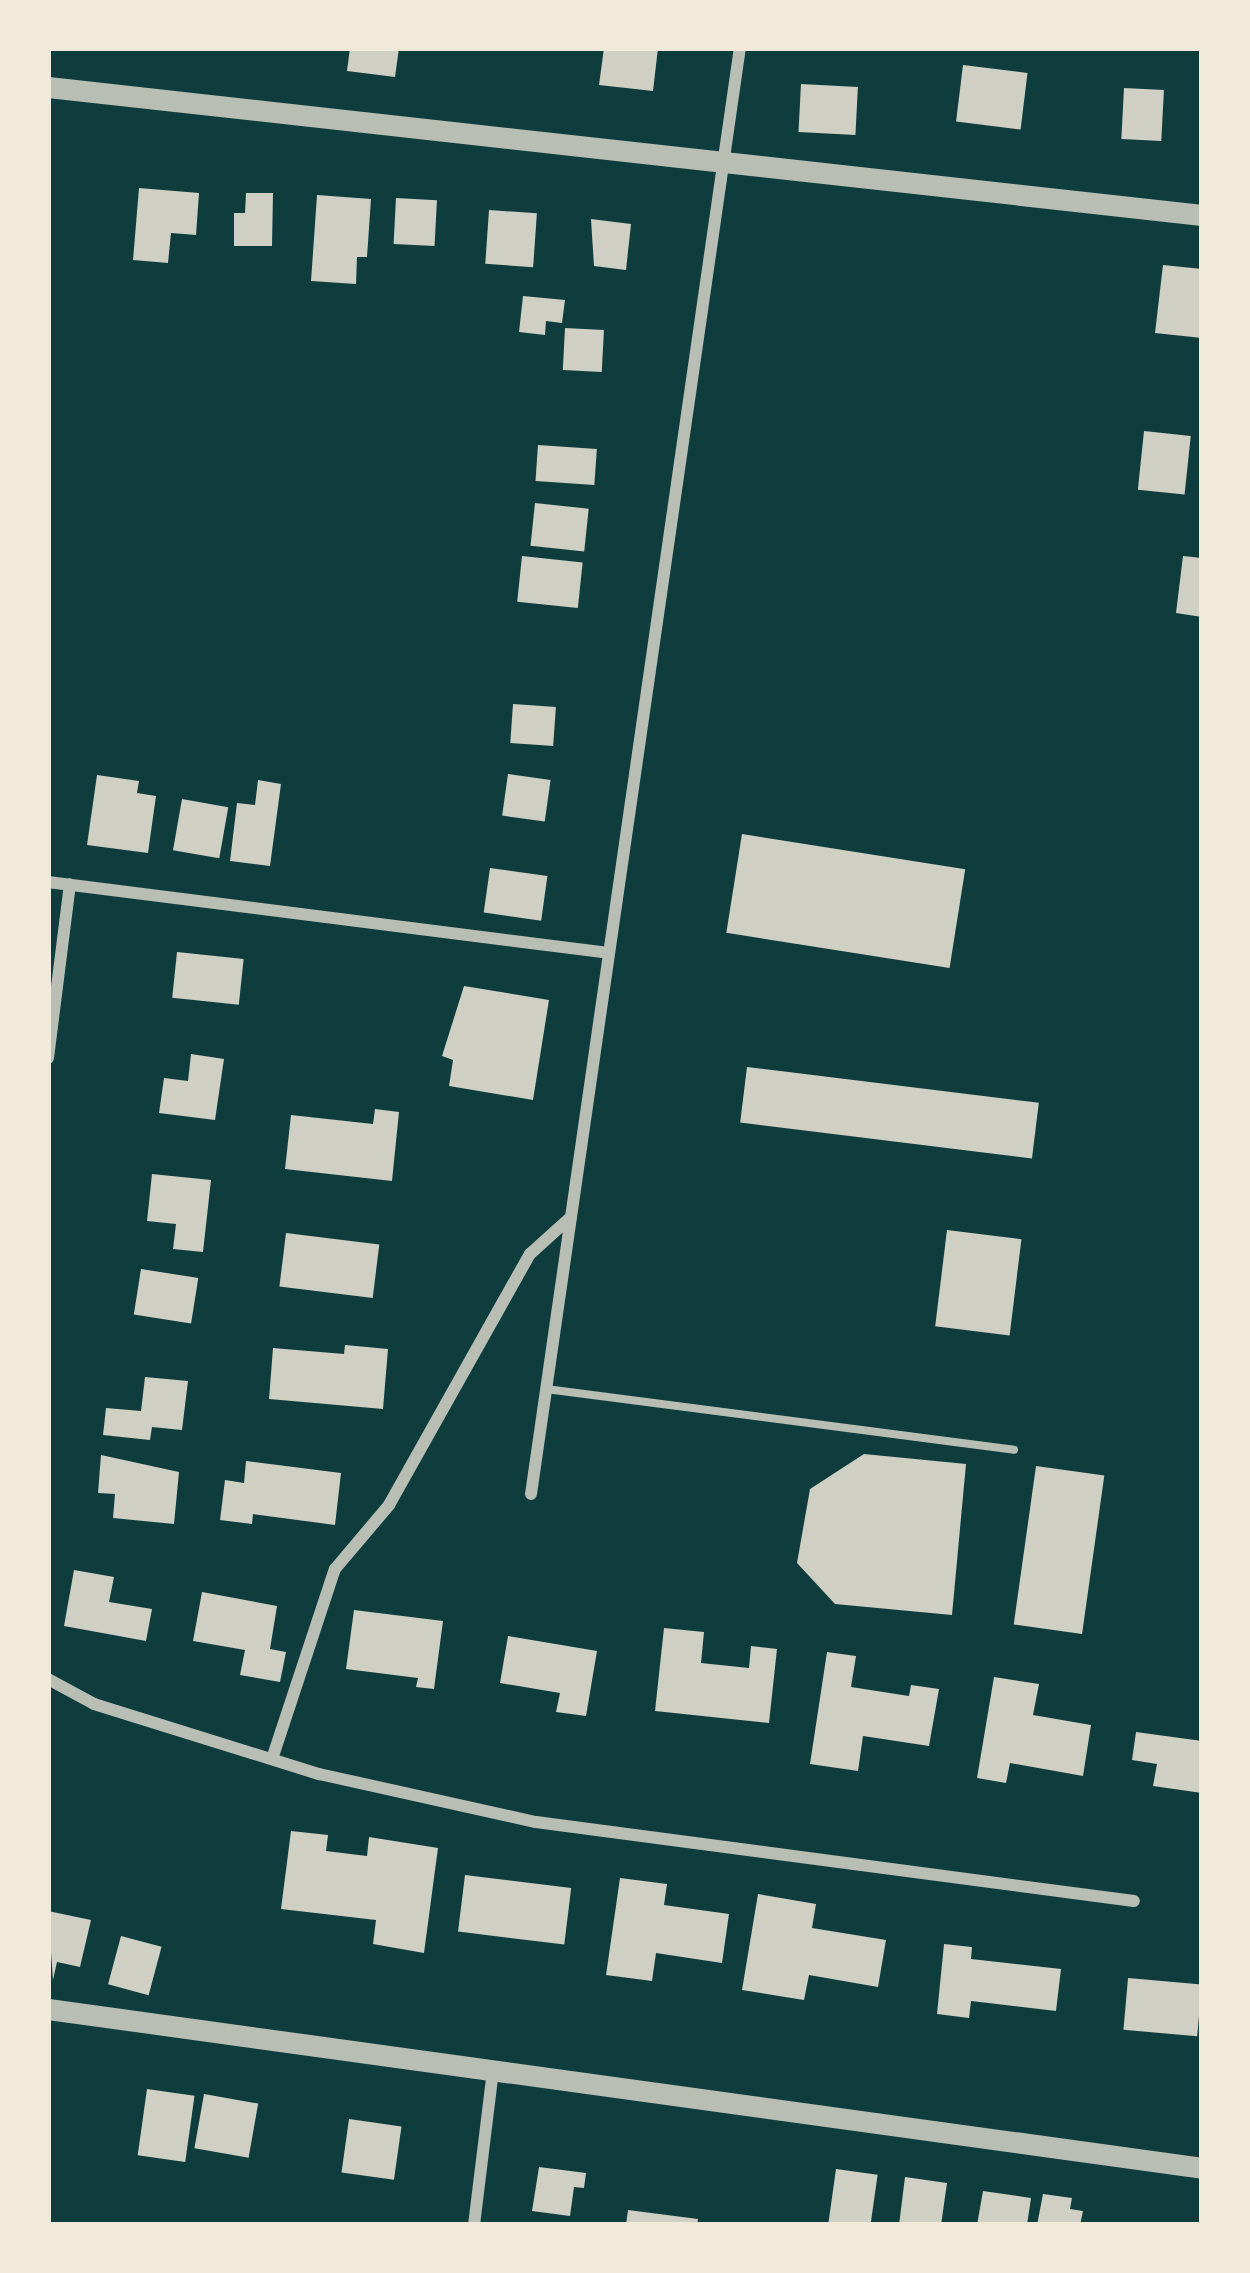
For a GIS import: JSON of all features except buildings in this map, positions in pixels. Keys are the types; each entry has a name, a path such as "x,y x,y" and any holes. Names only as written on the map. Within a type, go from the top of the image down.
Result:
{"street":[{"path":"531,1494 740,48"},
{"path":"48,87 724,158 1202,215"},
{"path":"48,882 609,953"},
{"path":"48,1058 70,884"},
{"path":"272,1760 335,1569 389,1505 530,1254 571,1217"},
{"path":"48,1678 94,1703 272,1760 536,1822 1134,1901"},
{"path":"48,2008 1202,2168"},
{"path":"474,2225 493,2070"}],"lane":[{"path":"546,1389 1014,1450"}]}
